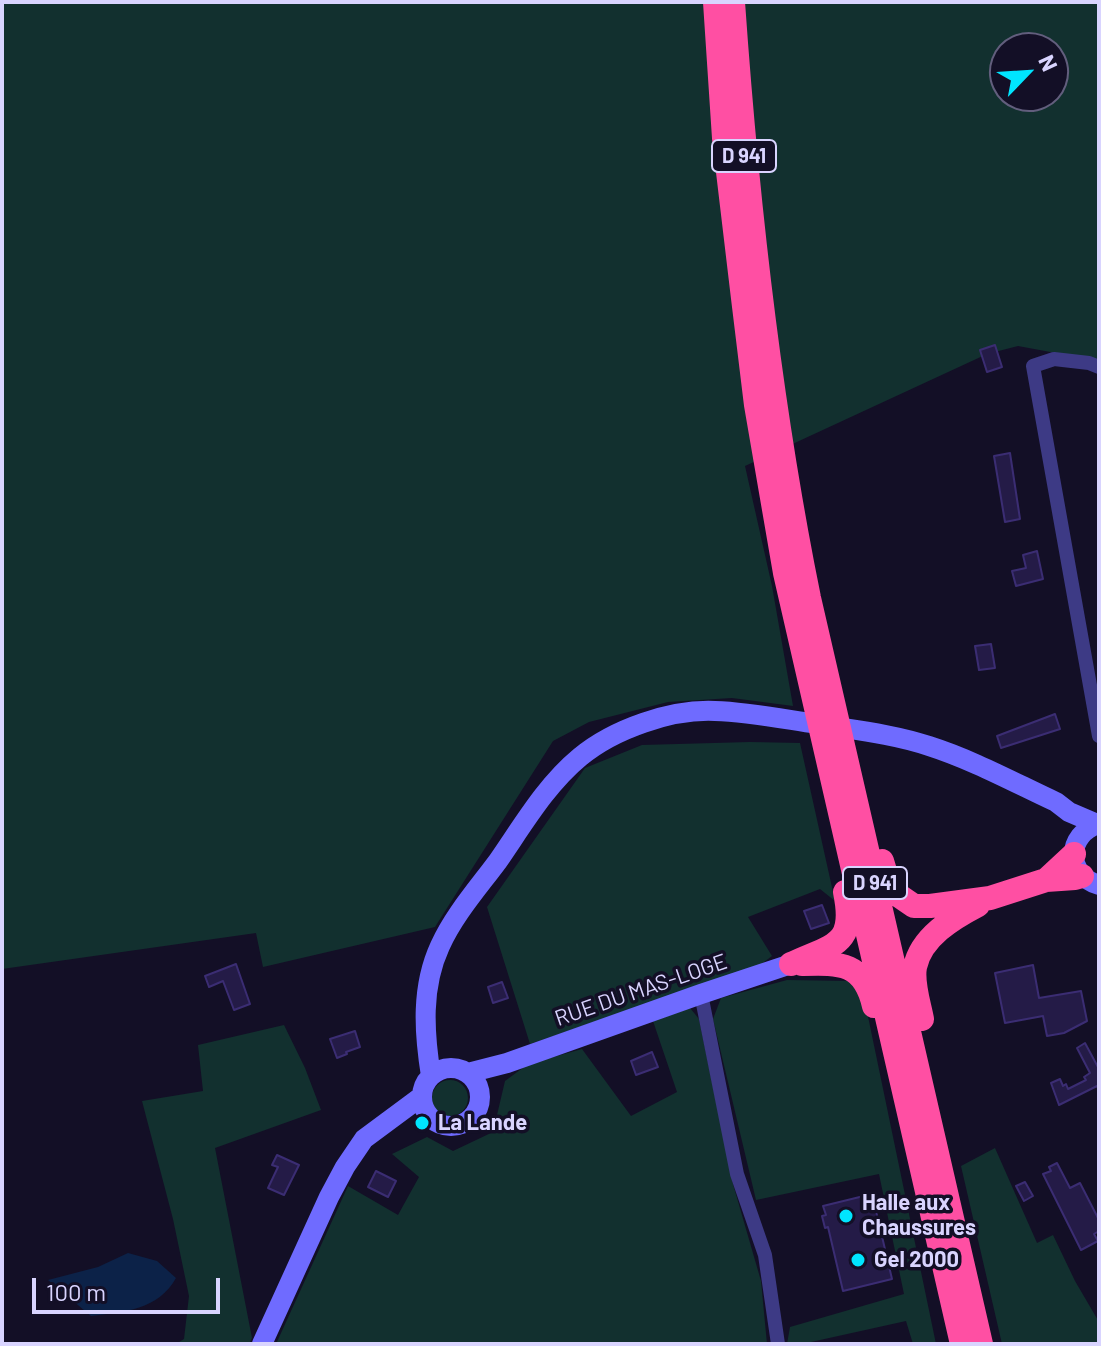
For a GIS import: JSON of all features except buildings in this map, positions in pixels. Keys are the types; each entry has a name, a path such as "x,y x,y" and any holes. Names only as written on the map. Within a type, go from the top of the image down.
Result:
{"highway":[{"name":"D 941","path":"715,2 724,138 756,405 785,573 962,1344"},
{"name":"D 941","path":"733,2 742,133 760,297 794,524 981,1344"},
{"path":"809,598 836,669 885,871 895,893 914,906 990,898 1083,864"},
{"path":"791,964 835,944 846,934 849,922 831,823 832,777"},
{"path":"941,1168 944,1141 916,991 915,968 934,934 990,898"},
{"path":"791,964 834,963 851,968 864,979 872,998 884,1049 903,1090"}],"main road":[{"path":"449,1073 424,1086 425,1106 436,1122 453,1126 463,1124 475,1113 480,1092 475,1081 449,1073 427,1050 426,992 441,945 556,780 581,756 645,721 713,710 880,734 960,758 1098,824"},
{"path":"1069,812 1072,835 1083,864"},
{"path":"1083,864 1083,832 1098,824"},
{"name":"RUE DU MAS-LOGE","path":"449,1073 507,1063 791,964"},
{"name":"RUE DU MAS-LOGE","path":"480,1092 507,1063"},
{"path":"262,1344 329,1197 364,1139 379,1127 425,1106"}],"street":[{"path":"1099,367 1054,359 1033,366 1099,736"},
{"path":"701,994 737,1174 765,1255 778,1344"}],"green space":[{"path":"2,2 1099,2 1099,361 1018,346 987,354 745,466 772,586 793,706 732,698 668,702 589,722 553,741 435,927 263,967 256,933 2,969"},
{"path":"800,743 835,901 820,889 748,917 772,956 760,965 530,1044 487,907 585,768 642,745"},
{"path":"787,980 849,981 865,1002 936,1344 913,1344 906,1321 802,1344 787,1344 790,1327 904,1294 879,1174 756,1200 713,1019 721,998"},
{"path":"690,1008 699,1019 733,1184 761,1281 767,1344 276,1344 348,1186 398,1215 419,1177 392,1154 427,1137 453,1151 493,1132 505,1081 528,1064 582,1049 631,1116 677,1092 653,1021"},
{"path":"284,1025 321,1110 215,1148 252,1338 249,1344 176,1344 184,1339 189,1296 173,1219 142,1101 203,1091 198,1045"},
{"path":"450,1080 463,1085 468,1098 463,1111 450,1116 437,1111 432,1098 437,1085"},
{"path":"995,1148 1037,1243 1053,1235 1099,1322 1099,1344 1002,1344 961,1166"}],"water":[{"path":"128,1253 157,1261 176,1278 160,1297 139,1308 91,1316 48,1280 98,1267"}],"place":[{"name":"La Lande","path":"422,1123"},
{"name":"Halle aux Chaussures","path":"846,1216"},
{"name":"Gel 2000","path":"858,1260"}]}
